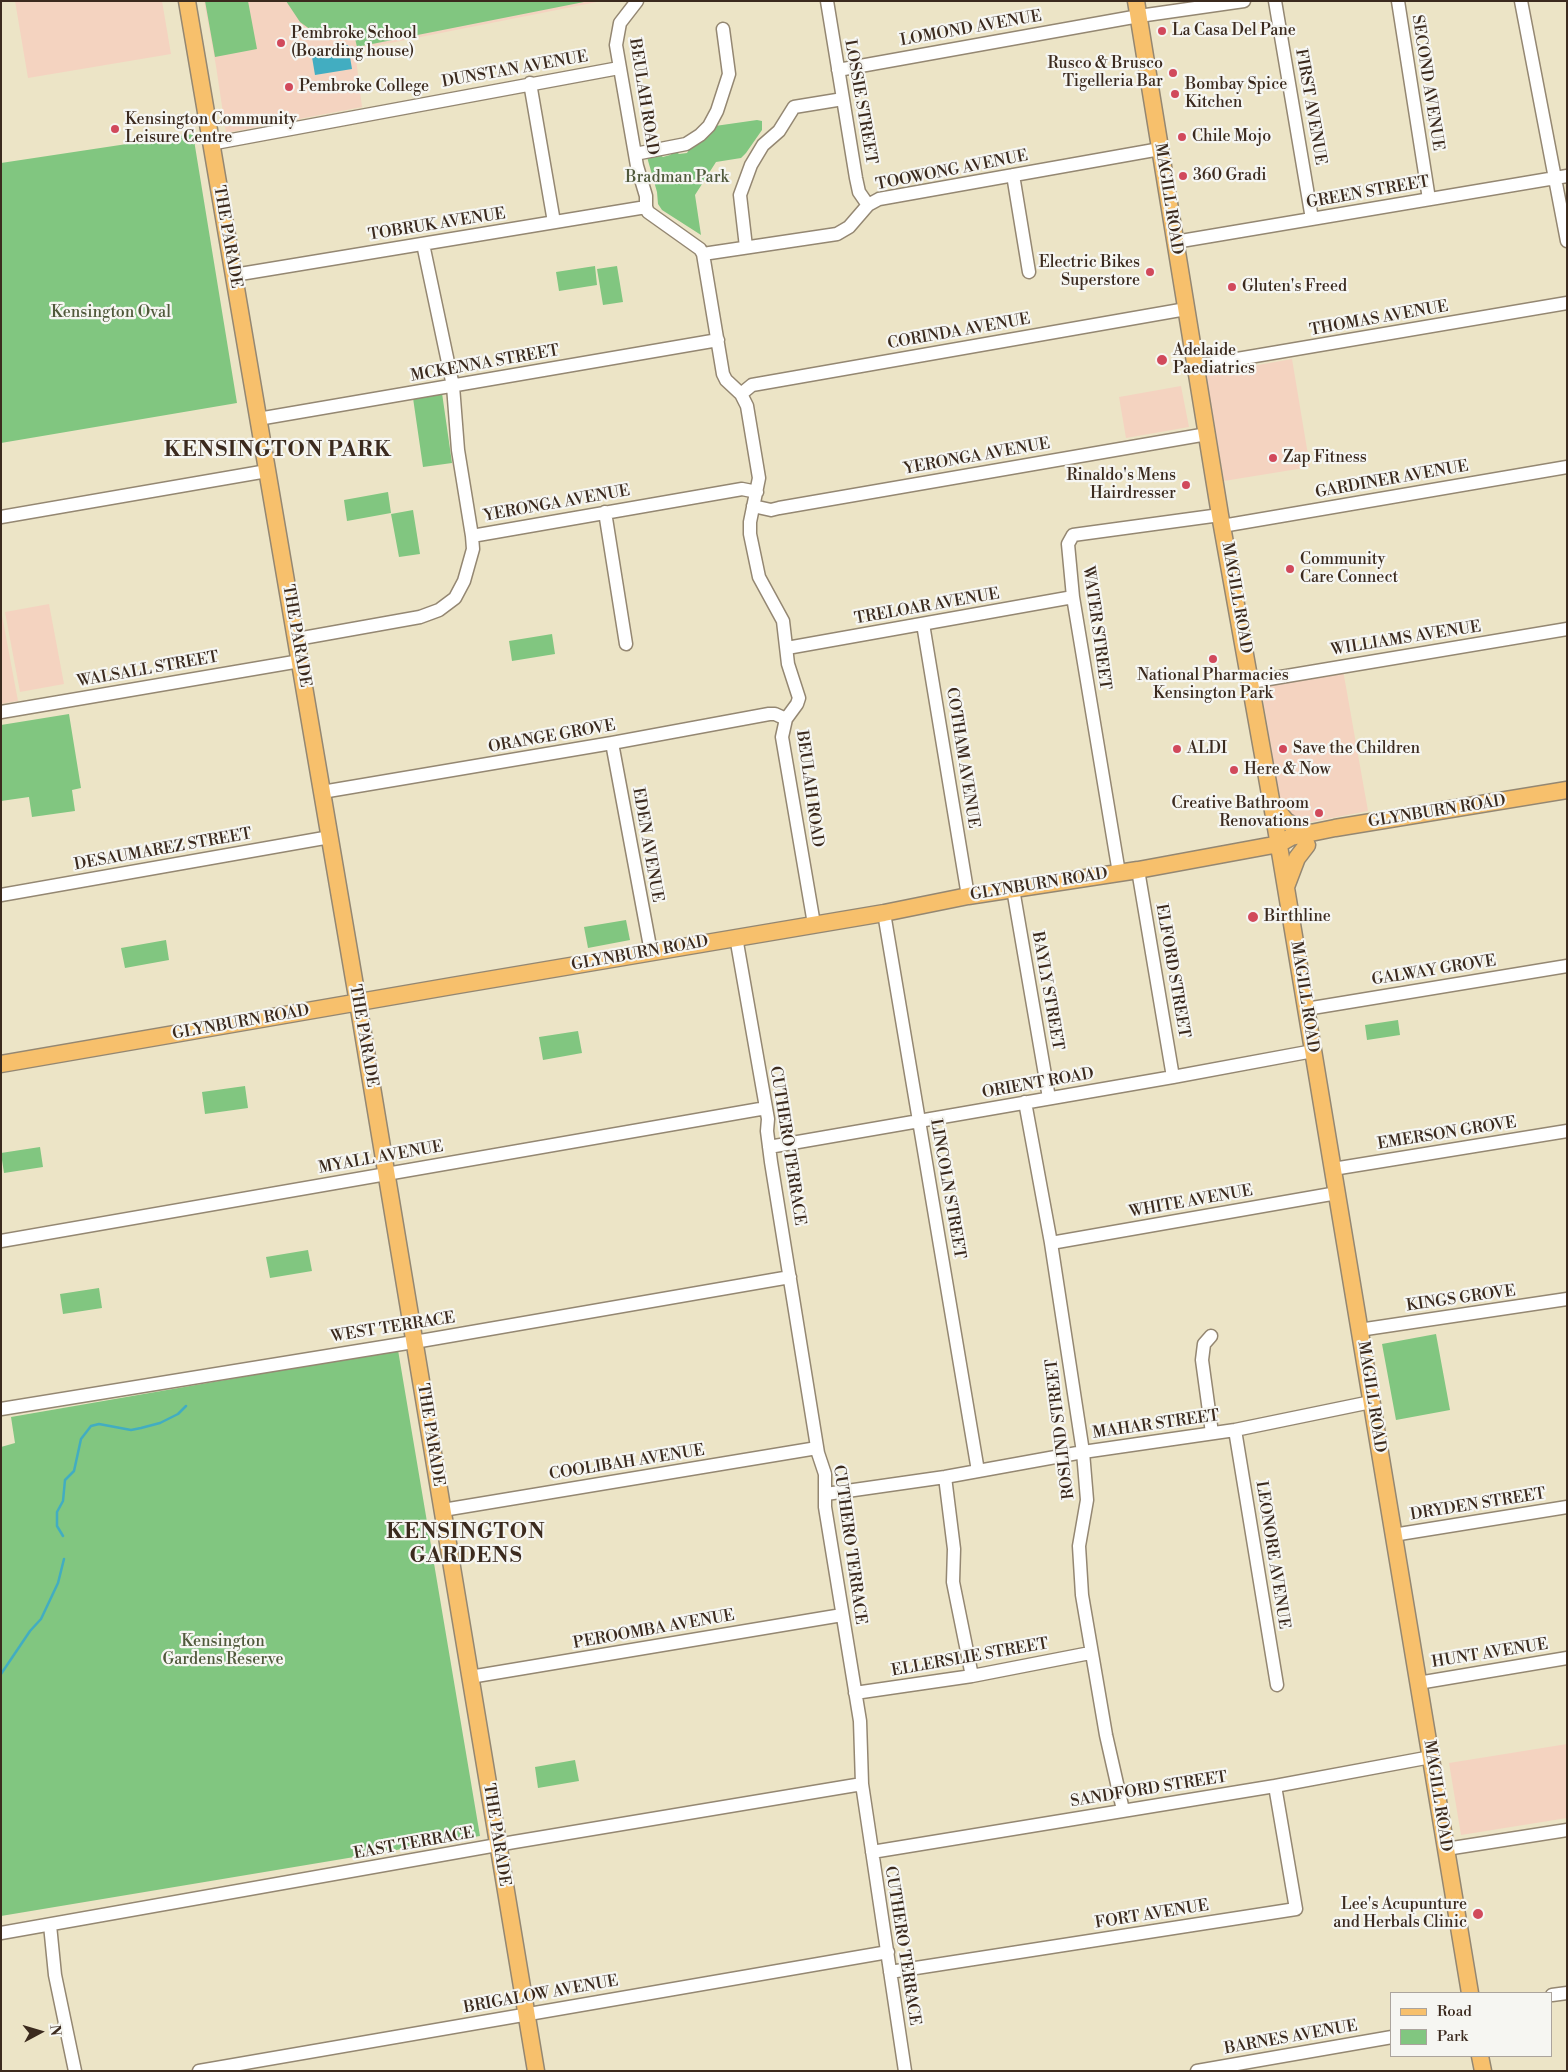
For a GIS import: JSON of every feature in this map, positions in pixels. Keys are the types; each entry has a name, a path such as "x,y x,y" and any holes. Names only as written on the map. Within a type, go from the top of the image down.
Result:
{"main road":[{"name":"THE PARADE","path":"186,1 297,639 536,2071"},
{"name":"MAGILL ROAD","path":"1137,9 1221,520 1279,844 1470,1992"},
{"name":"GLYNBURN ROAD","path":"1496,808 1567,790"},
{"name":"GLYNBURN ROAD","path":"1,1064 884,913 968,896 1138,870 1279,844 1291,837 1310,839 1496,808 1567,802"},
{"path":"1272,804 1286,821 1310,839 1297,858 1286,887"},
{"path":"1480,2057 1483,2071"}],"street":[{"name":"BEULAH ROAD","path":"637,1 620,22 616,45 635,154 645,189 646,207"},
{"name":"LOSSIE STREET","path":"827,1 859,192 868,205"},
{"name":"LOMOND AVENUE","path":"838,70 1137,9 1244,1"},
{"name":"FIRST AVENUE","path":"1275,1 1312,219"},
{"name":"SECOND AVENUE","path":"1398,1 1429,199"},
{"path":"1521,1 1561,177 1567,241"},
{"path":"635,154 686,144 700,135 709,126 717,111 728,74 723,29"},
{"name":"DUNSTAN AVENUE","path":"210,144 530,83 619,68"},
{"path":"530,83 554,222"},
{"path":"746,248 740,195 751,166 763,146 779,131 794,107 843,99"},
{"name":"TOOWONG AVENUE","path":"703,254 837,234 849,227 868,205 879,198 1160,149"},
{"path":"1012,175 1029,272"},
{"name":"GREEN STREET","path":"1175,242 1561,177"},
{"path":"646,207 648,212 696,245 703,254"},
{"name":"TOBRUK AVENUE","path":"234,275 646,207"},
{"path":"423,244 453,386 458,450 472,536"},
{"name":"BEULAH ROAD","path":"703,254 723,374 726,380 741,394 747,406 759,478 750,522 750,534 759,577 782,621 788,648 788,664 800,698 786,719 782,737 814,924"},
{"name":"THOMAS AVENUE","path":"1196,366 1567,303"},
{"name":"CORINDA AVENUE","path":"741,394 753,385 1186,309"},
{"name":"MCKENNA STREET","path":"258,419 718,340"},
{"name":"YERONGA AVENUE","path":"753,506 771,510 1207,434"},
{"name":"GARDINER AVENUE","path":"1221,520 1567,467"},
{"path":"1,517 268,471"},
{"name":"YERONGA AVENUE","path":"297,639 420,617 439,610 455,598 464,581 473,549 472,536 742,488 757,492"},
{"path":"605,512 626,644"},
{"name":"WATER STREET","path":"1119,873 1073,597 1068,544 1072,535 1221,520"},
{"name":"TRELOAR AVENUE","path":"788,648 1073,597"},
{"name":"COTHAM AVENUE","path":"923,624 968,896"},
{"name":"WILLIAMS AVENUE","path":"1251,682 1567,629"},
{"name":"WALSALL STREET","path":"1,712 300,661"},
{"name":"ORANGE GROVE","path":"322,792 612,743 769,714 775,714 786,719"},
{"name":"EDEN AVENUE","path":"612,743 650,952"},
{"name":"DESAUMAREZ STREET","path":"1,896 330,837"},
{"name":"ELFORD STREET","path":"1138,870 1174,1077"},
{"name":"BAYLY STREET","path":"1013,889 1049,1098"},
{"name":"LINCOLN STREET","path":"884,913 978,1471"},
{"name":"CUTHERO TERRACE","path":"736,937 766,1108 769,1146 817,1448 819,1460 824,1469 825,1507 856,1693 862,1739 862,1784 904,2071"},
{"name":"GALWAY GROVE","path":"1306,1009 1567,966"},
{"name":"ORIENT ROAD","path":"769,1146 919,1122 1313,1051"},
{"name":"ROSLIND STREET","path":"1025,1102 1051,1243 1083,1452 1087,1500 1079,1546 1082,1595 1090,1653 1123,1810"},
{"name":"MYALL AVENUE","path":"1,1241 766,1108"},
{"name":"EMERSON GROVE","path":"1332,1169 1567,1131"},
{"name":"WHITE AVENUE","path":"1051,1243 1337,1193"},
{"name":"WEST TERRACE","path":"1,1409 790,1277"},
{"name":"KINGS GROVE","path":"1360,1330 1567,1299"},
{"path":"1211,1336 1204,1344 1202,1360 1212,1433"},
{"name":"MAHAR STREET","path":"826,1494 945,1478 1083,1452 1235,1430 1372,1402"},
{"name":"LEONORE AVENUE","path":"1235,1430 1277,1685"},
{"name":"COOLIBAH AVENUE","path":"443,1510 817,1448"},
{"path":"945,1478 954,1549 954,1582 972,1676"},
{"name":"DRYDEN STREET","path":"1394,1535 1567,1507"},
{"name":"PEROOMBA AVENUE","path":"470,1677 842,1615"},
{"name":"ELLERSLIE STREET","path":"856,1693 972,1676 1090,1653"},
{"name":"HUNT AVENUE","path":"1418,1682 1567,1658"},
{"name":"SANDFORD STREET","path":"872,1852 1276,1786 1431,1757"},
{"name":"EAST TERRACE","path":"1,1933 498,1845 862,1784"},
{"name":"FORT AVENUE","path":"890,1972 1296,1909 1276,1786"},
{"path":"1446,1849 1567,1830"},
{"path":"50,1925 55,1975 75,2071"},
{"name":"BRIGALOW AVENUE","path":"199,2071 888,1952"},
{"path":"1553,1996 1567,1993"},
{"name":"BARNES AVENUE","path":"1197,2071 1390,2037"}],"shaded area":[{"path":"15,1 162,1 171,54 28,78"},
{"name":"Pembroke College","path":"204,1 602,1 355,50 362,107 226,133"},
{"path":"1292,359 1310,467 1224,481 1206,374"},
{"path":"1181,386 1189,427 1126,438 1119,397"},
{"path":"49,604 64,684 20,692 5,612"},
{"path":"1,610 18,701 1,704"},
{"path":"1343,670 1368,811 1301,824 1281,809 1262,693 1271,682"},
{"path":"1567,1744 1567,1818 1461,1835 1449,1763"}],"green space":[{"path":"205,1 248,1 257,49 215,57"},
{"path":"286,1 589,1 357,47 354,34 325,35 311,30 300,22"},
{"name":"Bradman Park","path":"757,120 762,121 762,130 746,153 741,158 716,162 695,195 701,235 662,210 658,204 657,192 647,157 658,154 663,157 676,151 679,154 687,153 690,148 702,142 715,126"},
{"name":"Kensington Oval","path":"193,134 237,403 1,443 1,163"},
{"path":"595,266 597,285 559,291 556,272"},
{"path":"617,266 623,302 603,305 597,269"},
{"path":"442,393 452,463 423,467 413,398"},
{"path":"388,492 391,513 347,521 344,500"},
{"path":"413,510 420,554 399,557 391,514"},
{"path":"552,634 555,654 512,661 509,641"},
{"path":"69,714 81,788 72,790 75,811 32,817 29,797 1,801 1,725"},
{"path":"626,920 630,940 588,948 584,927"},
{"path":"166,940 169,960 125,968 121,948"},
{"path":"1398,1020 1400,1035 1367,1040 1365,1025"},
{"path":"578,1031 582,1053 543,1060 539,1037"},
{"path":"245,1086 248,1108 205,1114 202,1092"},
{"path":"40,1147 43,1167 4,1173 1,1153"},
{"path":"308,1250 312,1271 270,1278 266,1257"},
{"path":"99,1288 102,1308 63,1314 60,1294"},
{"path":"1436,1334 1450,1410 1396,1420 1382,1344"},
{"name":"Kensington Gardens Reserve","path":"398,1350 480,1836 1,1916 1,1447 15,1443 11,1417"},
{"path":"575,1760 579,1781 538,1788 535,1767"}],"water":[{"path":"348,45 352,69 315,75 311,51"}],"waterway":[{"path":"63,1536 57,1526 57,1512 63,1501 65,1480 74,1471 81,1439 91,1426 99,1424 131,1430 141,1428 160,1423 178,1414 186,1406"},
{"path":"1,1674 30,1631 41,1619 58,1583 64,1559"}],"place":[{"name":"La Casa Del Pane","path":"1162,31"},
{"name":"Pembroke School (Boarding house)","path":"281,43"},
{"name":"Rusco & Brusco Tigelleria Bar","path":"1173,73"},
{"name":"Pembroke College","path":"289,87"},
{"name":"Bombay Spice Kitchen","path":"1175,94"},
{"name":"Kensington Community Leisure Centre","path":"115,129"},
{"name":"Chile Mojo","path":"1182,137"},
{"name":"360 Gradi","path":"1183,176"},
{"name":"Electric Bikes Superstore","path":"1150,272"},
{"name":"Gluten's Freed","path":"1232,287"},
{"name":"Adelaide Paediatrics","path":"1162,360"},
{"name":"Zap Fitness","path":"1273,458"},
{"name":"Rinaldo's Mens Hairdresser","path":"1186,485"},
{"name":"Community Care Connect","path":"1290,569"},
{"name":"National Pharmacies Kensington Park","path":"1213,659"},
{"name":"ALDI","path":"1177,749"},
{"name":"Save the Children","path":"1283,749"},
{"name":"Here & Now","path":"1234,770"},
{"name":"Creative Bathroom Renovations","path":"1319,813"},
{"name":"Birthline","path":"1253,917"},
{"name":"Lee's Acupunture and Herbals Clinic","path":"1478,1914"}],"district":[{"name":"KENSINGTON PARK","path":"278,451"},
{"name":"KENSINGTON GARDENS","path":"466,1545"}]}
